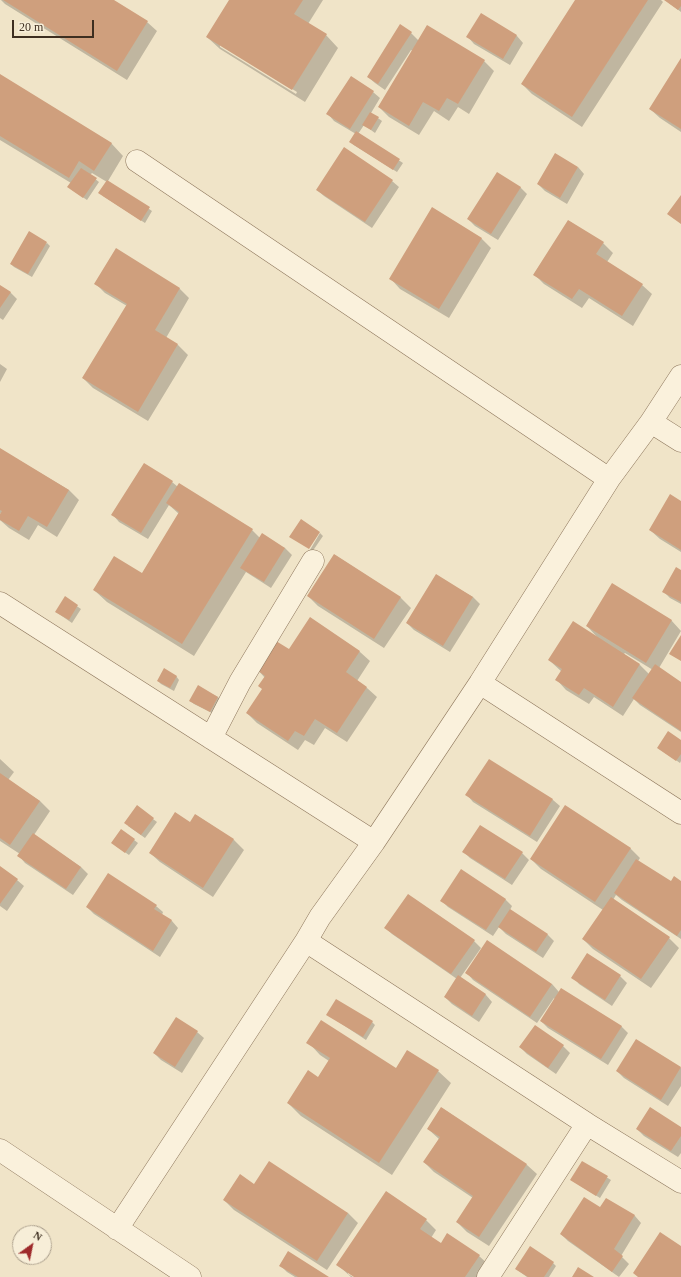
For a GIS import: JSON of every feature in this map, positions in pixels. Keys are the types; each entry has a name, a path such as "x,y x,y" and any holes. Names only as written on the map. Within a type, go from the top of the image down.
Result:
{"street":[{"path":"137,161 608,479"},
{"path":"117,1229 306,941 320,917 374,842 480,683 608,479 651,422 681,376"},
{"path":"651,422 681,441"},
{"path":"211,738 240,682 313,562"},
{"path":"0,603 374,842"},
{"path":"480,683 681,813"},
{"path":"306,941 587,1124 681,1182"},
{"path":"488,1277 587,1124"},
{"path":"0,1150 190,1277"}],"building":[{"path":"3,0 114,0 148,21 117,71"},
{"path":"229,0 303,0 294,14 327,34 292,90 206,37"},
{"path":"575,0 648,0 572,117 521,84"},
{"path":"664,0 681,0 681,6 678,10"},
{"path":"481,13 517,35 503,59 466,37"},
{"path":"400,24 412,32 378,84 367,77"},
{"path":"427,25 485,60 458,104 447,98 439,111 423,102 409,126 378,107"},
{"path":"681,58 681,129 649,109"},
{"path":"0,74 112,143 94,171 79,161 69,178 0,136"},
{"path":"351,76 374,91 350,129 326,114"},
{"path":"370,112 379,117 371,130 362,125"},
{"path":"356,131 400,159 393,170 349,142"},
{"path":"344,147 393,180 365,222 316,190"},
{"path":"555,153 578,167 560,198 537,184"},
{"path":"81,168 97,178 83,198 67,187"},
{"path":"497,172 521,187 491,234 467,219"},
{"path":"107,180 150,207 141,221 98,193"},
{"path":"681,195 681,224 667,214"},
{"path":"432,207 482,238 439,309 389,279"},
{"path":"568,220 604,242 596,254 643,284 622,316 579,289 572,299 533,275"},
{"path":"29,231 47,242 28,274 10,264"},
{"path":"116,248 180,288 155,330 178,344 138,412 82,378 127,304 94,284"},
{"path":"0,285 11,292 0,308"},
{"path":"0,448 69,490 47,527 28,516 19,531 0,520 0,514 2,511 0,510"},
{"path":"144,463 173,481 141,533 111,515"},
{"path":"179,483 253,529 182,644 93,590 114,556 142,573 179,512 166,503"},
{"path":"670,494 681,501 681,550 649,530"},
{"path":"301,519 320,532 309,549 289,537"},
{"path":"262,533 285,548 264,582 240,568"},
{"path":"334,554 401,597 374,639 307,596"},
{"path":"676,567 681,570 681,602 662,592"},
{"path":"436,574 473,597 443,646 406,623"},
{"path":"612,583 672,620 646,663 586,626"},
{"path":"65,596 78,605 69,620 55,612"},
{"path":"310,617 360,651 346,672 367,687 337,733 315,719 304,736 295,731 288,741 246,713 262,689 258,686 265,676 257,670 276,641 289,649"},
{"path":"573,621 640,664 613,707 584,688 579,695 555,680 562,669 548,660"},
{"path":"681,635 681,661 669,654"},
{"path":"655,664 681,682 681,731 632,698"},
{"path":"164,668 177,676 170,688 157,681"},
{"path":"198,685 218,697 210,712 189,701"},
{"path":"668,731 681,740 681,754 676,761 657,748"},
{"path":"489,759 553,799 530,836 465,795"},
{"path":"0,773 40,801 10,845 0,838"},
{"path":"137,805 154,818 141,835 124,823"},
{"path":"565,805 631,848 595,902 530,859"},
{"path":"175,812 190,822 195,814 234,839 203,888 149,853"},
{"path":"480,825 523,852 505,879 462,852"},
{"path":"121,829 135,839 125,853 111,843"},
{"path":"33,833 81,867 66,889 17,856"},
{"path":"636,859 671,881 674,876 681,881 681,930 677,936 614,893"},
{"path":"0,866 18,879 0,904"},
{"path":"461,869 506,899 486,930 440,901"},
{"path":"108,873 157,905 154,909 172,920 153,951 86,907"},
{"path":"408,894 475,940 451,974 384,928"},
{"path":"611,897 670,937 641,979 582,939"},
{"path":"510,909 548,934 536,952 498,927"},
{"path":"487,940 552,984 530,1017 465,973"},
{"path":"587,953 621,975 605,1000 571,978"},
{"path":"458,975 486,994 472,1016 444,997"},
{"path":"561,988 622,1026 601,1059 540,1021"},
{"path":"336,999 373,1021 363,1037 326,1015"},
{"path":"176,1017 198,1031 175,1067 153,1053"},
{"path":"321,1020 396,1068 407,1050 439,1070 379,1163 287,1103 308,1070 318,1077 330,1058 306,1043"},
{"path":"535,1025 564,1045 548,1068 519,1047"},
{"path":"636,1039 681,1067 661,1100 616,1071"},
{"path":"441,1107 527,1164 479,1237 456,1222 473,1196 423,1162 440,1137 427,1129"},
{"path":"650,1107 681,1127 681,1136 671,1151 636,1129"},
{"path":"269,1161 348,1213 317,1261 223,1200 240,1174 254,1184"},
{"path":"582,1161 608,1176 596,1196 570,1180"},
{"path":"386,1191 427,1219 420,1229 441,1243 447,1233 480,1255 465,1277 354,1277 336,1265"},
{"path":"584,1197 600,1207 606,1198 635,1215 614,1249 623,1256 612,1272 560,1234"},
{"path":"660,1232 681,1246 681,1277 638,1277 633,1273"},
{"path":"530,1246 554,1262 544,1277 528,1277 515,1269"},
{"path":"288,1251 329,1277 298,1277 279,1266"},
{"path":"578,1267 594,1277 572,1277"}]}
